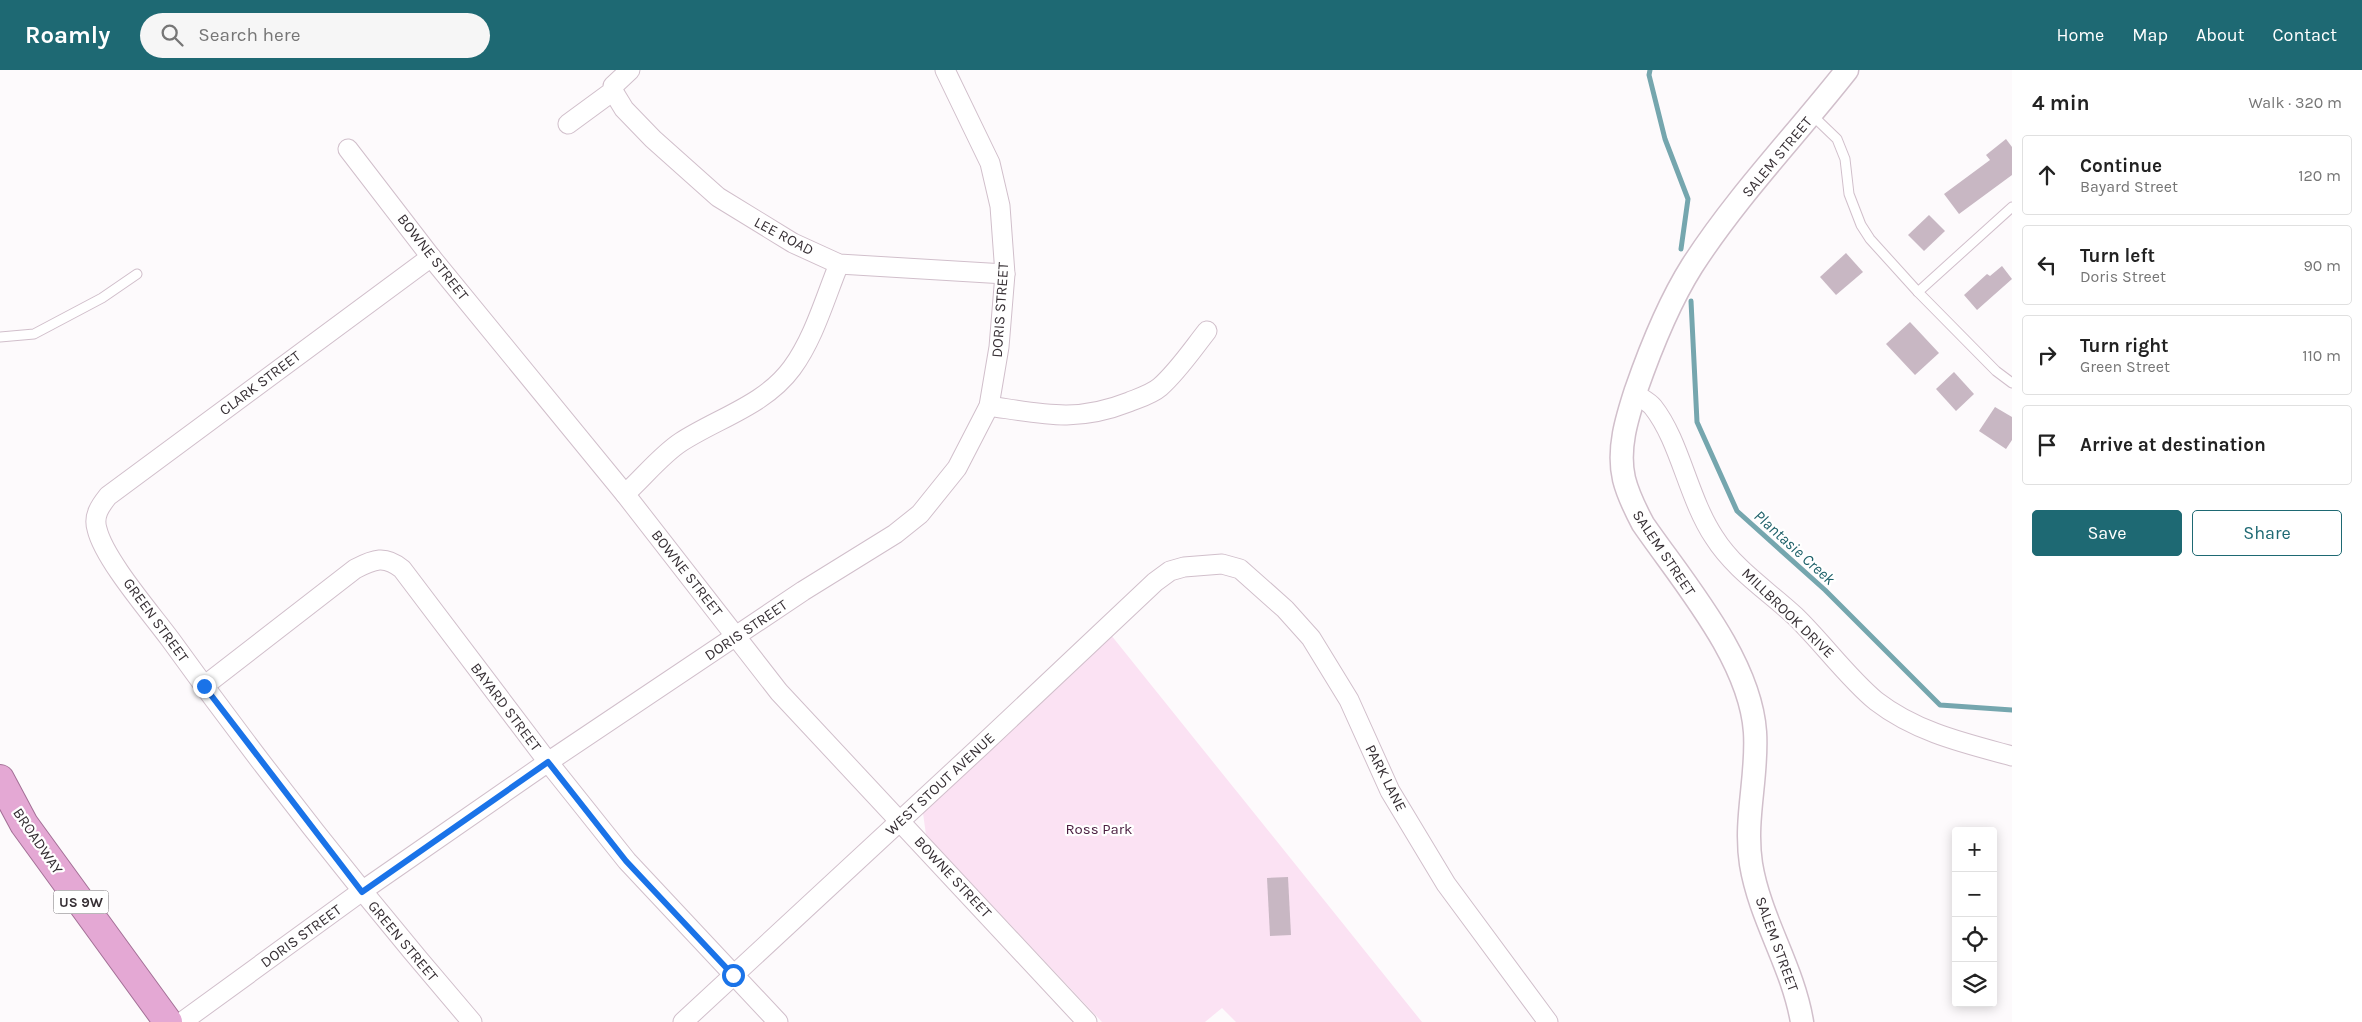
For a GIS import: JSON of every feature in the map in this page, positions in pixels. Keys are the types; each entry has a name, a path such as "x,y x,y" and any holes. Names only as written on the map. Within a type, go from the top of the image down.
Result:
{"highway":[{"name":"BROADWAY","path":"0,779 24,824 168,1022"}],"street":[{"path":"568,124 613,90 613,86 630,70"},
{"name":"DORIS STREET","path":"182,1022 362,892 548,762 736,636 895,534 920,514 957,468 989,406 999,347 1005,274 1000,206 990,163 945,70"},
{"name":"SALEM STREET","path":"1802,1022 1789,976 1757,890 1751,863 1748,825 1755,733 1753,714 1746,690 1736,665 1720,635 1643,524 1632,504 1624,478 1623,439 1635,394 1658,333 1691,268 1756,181 1847,70"},
{"name":"LEE ROAD","path":"613,90 624,109 653,139 718,197 793,243 839,264 1005,274"},
{"name":"BOWNE STREET","path":"348,149 431,257 625,494 779,692 901,820 1087,1022"},
{"name":"CLARK STREET","path":"96,516 100,506 108,496 431,257"},
{"path":"625,494 680,443 754,402 777,385 802,352 839,264"},
{"path":"989,406 1062,417 1115,408 1159,388 1180,366 1207,331"},
{"name":"MILLBROOK DRIVE","path":"1635,394 1653,406 1668,432 1694,502 1714,538 1742,569 1796,617 1875,700 1897,715 1934,734 2012,756"},
{"name":"GREEN STREET","path":"96,516 98,534 110,557 204,686 362,892 472,1022"},
{"name":"BAYARD STREET","path":"204,686 355,569 371,560 382,558 402,569 548,762 626,861 778,1022"},
{"name":"WEST STOUT AVENUE","path":"683,1022 1155,582 1177,569 1206,564"},
{"name":"PARK LANE","path":"1206,564 1222,564 1240,569 1286,608 1311,638 1349,700 1390,791 1446,884 1548,1022"}],"lane":[{"path":"1812,115 1837,139 1845,159 1849,194 1861,225 1870,239 1918,292 1996,371 2012,382"},
{"path":"1918,292 2012,206"},
{"path":"0,337 34,334 102,298 137,274"}],"green space":[{"name":"Ross Park","path":"1111,635 1422,1022 1236,1022 1222,1008 1205,1022 1102,1022 926,835 923,813"}],"building":[{"path":"2006,139 2012,147 2012,175 1959,214 1944,194 1990,160 1986,155"},
{"path":"1929,215 1945,231 1924,251 1908,235"},
{"path":"1846,253 1863,272 1836,295 1820,277"},
{"path":"2002,266 2012,279 1977,310 1964,295 1987,274 1990,276"},
{"path":"1910,322 1939,353 1915,375 1886,344"},
{"path":"1954,372 1974,394 1956,411 1936,389"},
{"path":"1995,407 2012,417 2012,440 2006,449 1979,431"},
{"path":"1288,877 1291,935 1270,936 1267,878"}],"waterway":[{"name":"Plantasie Creek","path":"1650,70 1649,75 1665,139 1688,199 1681,249"},
{"name":"Plantasie Creek","path":"1691,301 1697,422 1737,511 1825,590 1940,705 2012,710"}],"route":[{"path":"204,686 362,892 548,762 626,861 733,975"}]}
